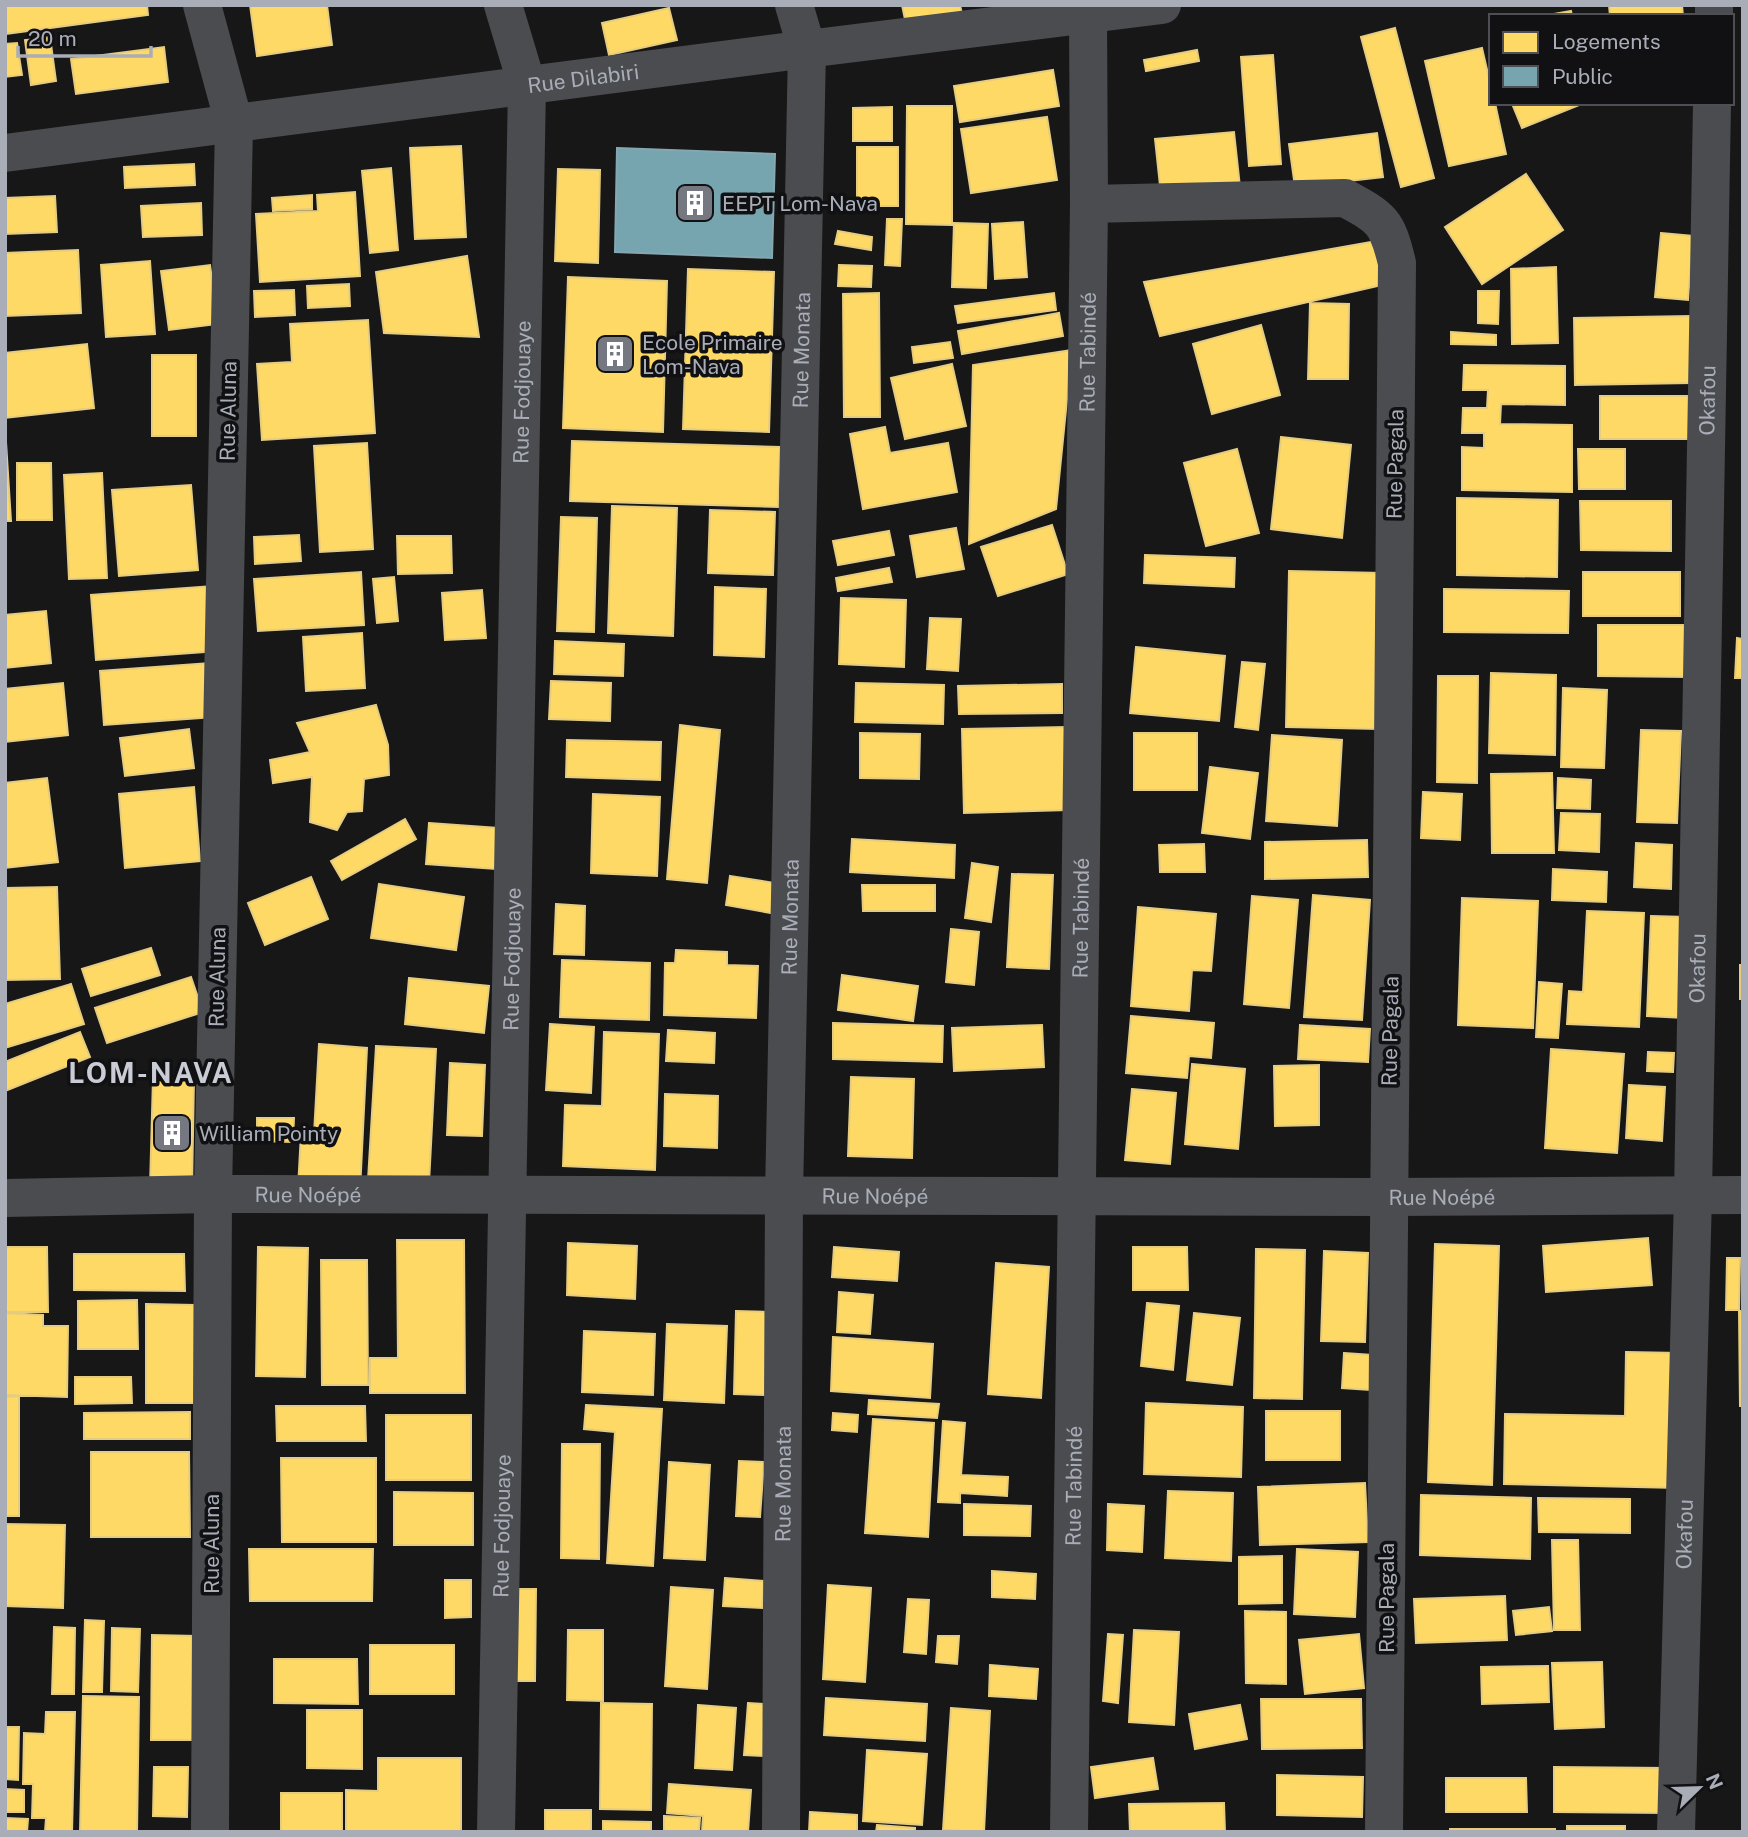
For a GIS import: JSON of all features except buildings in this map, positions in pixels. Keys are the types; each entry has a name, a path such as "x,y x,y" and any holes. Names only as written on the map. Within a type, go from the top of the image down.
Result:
{"street":[{"name":"Rue Aluna","path":"202,5 234,123 213,1194 210,1832"},
{"name":"Rue Fodjouaye","path":"496,1832 505,1196 527,85 503,5"},
{"name":"Rue Monata","path":"781,1832 784,1196 807,49 794,5"},
{"name":"Rue Dilabiri","path":"5,153 807,49 1087,9 1162,5"},
{"name":"Rue Tabindé","path":"1069,1832 1089,204 1087,9"},
{"name":"Okafou","path":"1676,1832 1693,1196 1712,105"},
{"name":"Rue Pagala","path":"1089,204 1345,198 1372,212 1390,232 1398,263 1384,1832"},
{"name":"Rue Noépé","path":"5,1198 213,1194 1743,1195"}],"place":[{"name":"EEPT Lom-Nava","path":"695,203"},
{"name":"Ecole Primaire Lom-Nava","path":"615,354"},
{"name":"William Pointy","path":"172,1133"}],"district":[{"name":"LOM-NAVA","path":"151,1072"}]}
